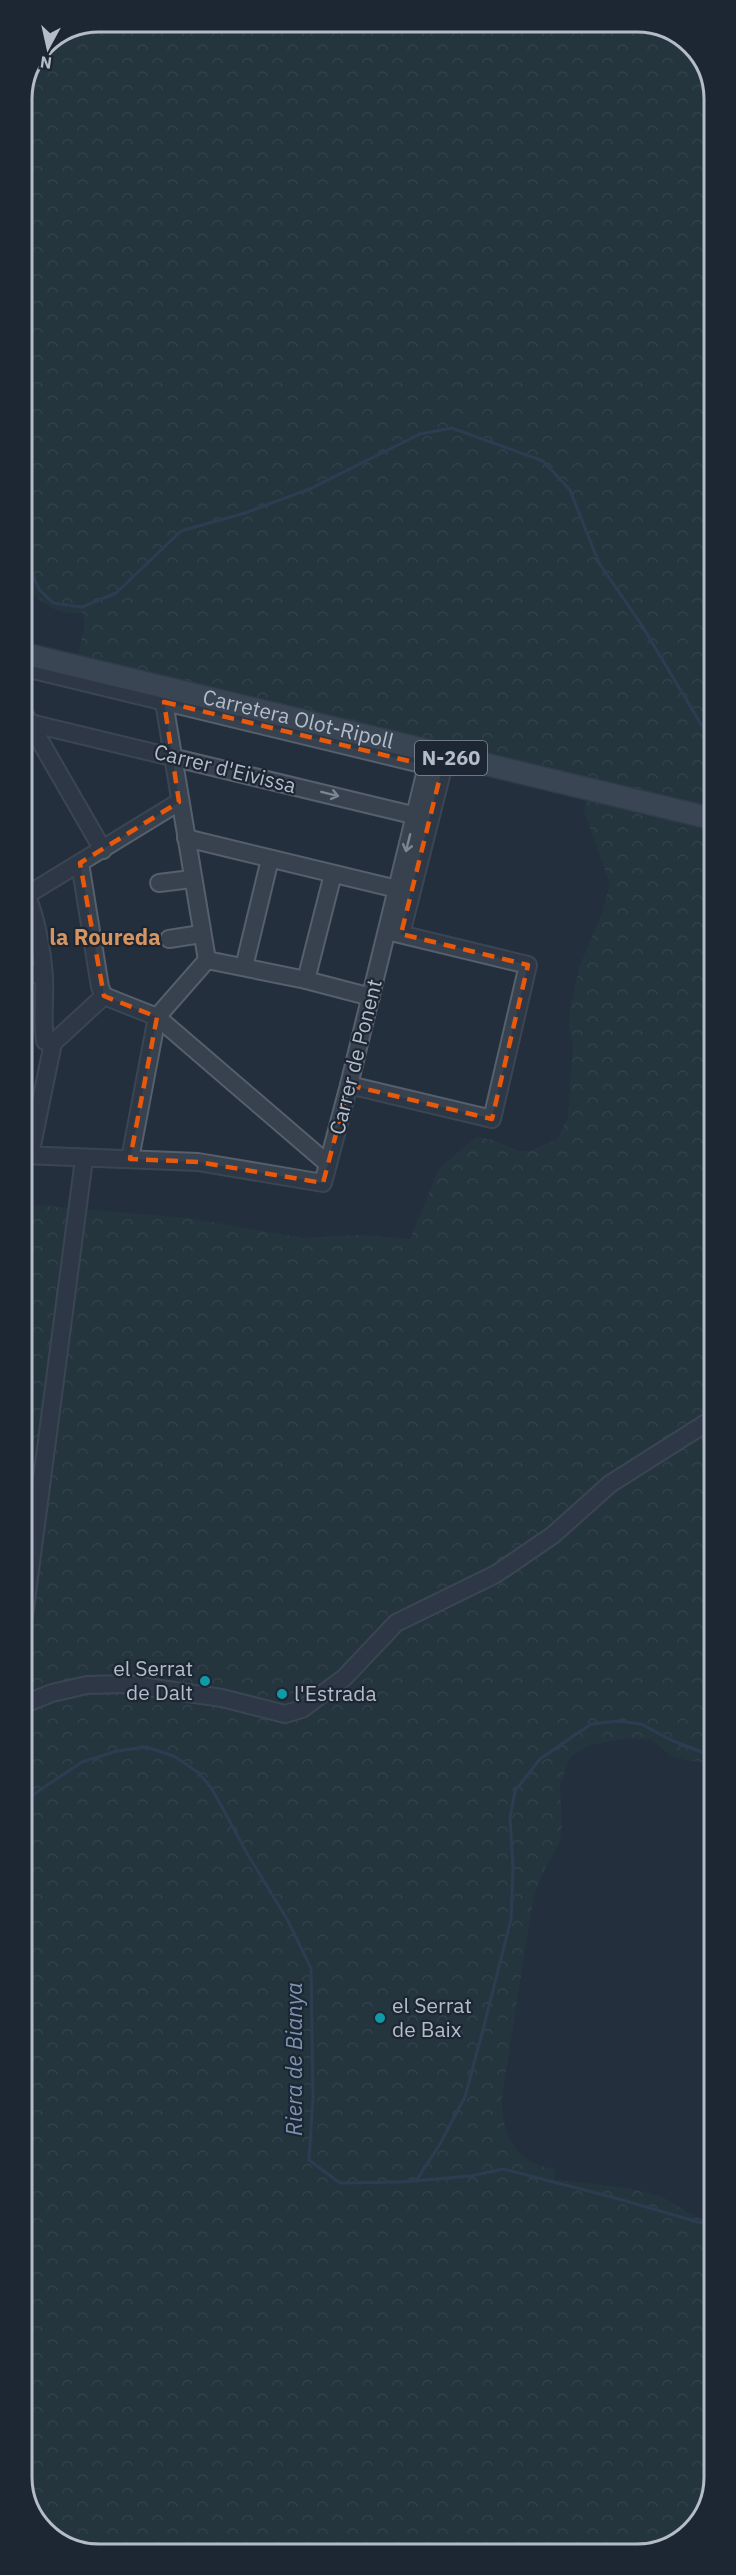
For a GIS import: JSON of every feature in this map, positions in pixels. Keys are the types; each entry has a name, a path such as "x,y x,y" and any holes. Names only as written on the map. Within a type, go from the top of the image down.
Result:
{"main road":[{"name":"Carretera Olot-Ripoll","path":"32,656 439,768 704,818"}],"street":[{"path":"32,670 439,768"},
{"path":"164,702 171,755 207,960"},
{"name":"Carrer d'Eivissa","path":"32,720 422,817"},
{"path":"32,731 103,850"},
{"name":"Carrer de Ponent","path":"394,933 397,889 439,768"},
{"path":"32,887 103,850 179,802"},
{"name":"Carrer de Ponent","path":"130,1159 198,1162 323,1183 371,997 394,933 422,817"},
{"path":"186,838 397,889"},
{"path":"244,967 270,859"},
{"path":"80,863 100,987 104,996 157,1017 328,1164"},
{"path":"306,980 333,874"},
{"path":"159,883 192,879"},
{"path":"32,925 44,977 45,1041 53,1043"},
{"path":"349,1085 492,1119 528,965 394,933"},
{"path":"169,939 201,934"},
{"path":"207,960 306,980 371,997"},
{"path":"32,1155 130,1159 157,1017 207,960"},
{"path":"32,973 44,977"},
{"path":"32,1130 53,1043 104,996"},
{"path":"32,1555 84,1159"},
{"path":"32,1701 52,1693 87,1685 127,1683 222,1698 285,1714 302,1709 344,1678 396,1623 496,1574 553,1535 610,1484 704,1424"}],"highlighted area":[{"path":"164,702 442,769 401,934 528,965 492,1119 349,1085 323,1183 198,1162 130,1159 157,1017 104,996 80,863 179,802"}],"green space":[{"path":"99,32 642,32 655,34 675,43 691,58 699,73 704,99 704,1762 671,1756 652,1740 627,1738 586,1746 570,1758 560,1785 562,1826 559,1844 540,1878 533,1900 502,2096 504,2123 513,2144 529,2160 555,2169 555,2180 652,2194 668,2200 704,2220 703,2489 699,2502 688,2521 678,2530 659,2540 637,2544 94,2543 73,2538 54,2527 37,2502 32,2476 32,1205 188,1218 303,1238 361,1235 410,1239 439,1169 476,1137 493,1140 519,1151 530,1151 557,1139 568,1118 573,1045 569,1028 570,1008 579,968 602,913 610,884 584,811 586,798 77,661 85,623 82,612 64,612 41,601 32,592 32,99 37,73 51,51 73,37"}],"waterway":[{"path":"32,573 39,589 53,603 82,607 116,593 181,531 245,513 312,488 420,434 452,428 543,461 570,490 599,563 641,624 704,729"},
{"path":"416,2181 440,2144 465,2097 485,2022 511,1919 513,1867 510,1818 515,1791 540,1759 591,1724 619,1721 641,1724 673,1741 704,1752"},
{"name":"Riera de Bianya","path":"32,1797 82,1762 117,1751 146,1747 174,1756 199,1773 212,1789 287,1919 311,1968 313,2097 309,2160 340,2183 400,2182 471,2176 503,2169 704,2224"}],"place":[{"name":"el Serrat de Dalt","path":"205,1681"},
{"name":"l'Estrada","path":"282,1694"},
{"name":"el Serrat de Baix","path":"380,2018"}],"district":[{"name":"la Roureda","path":"105,937"}]}
